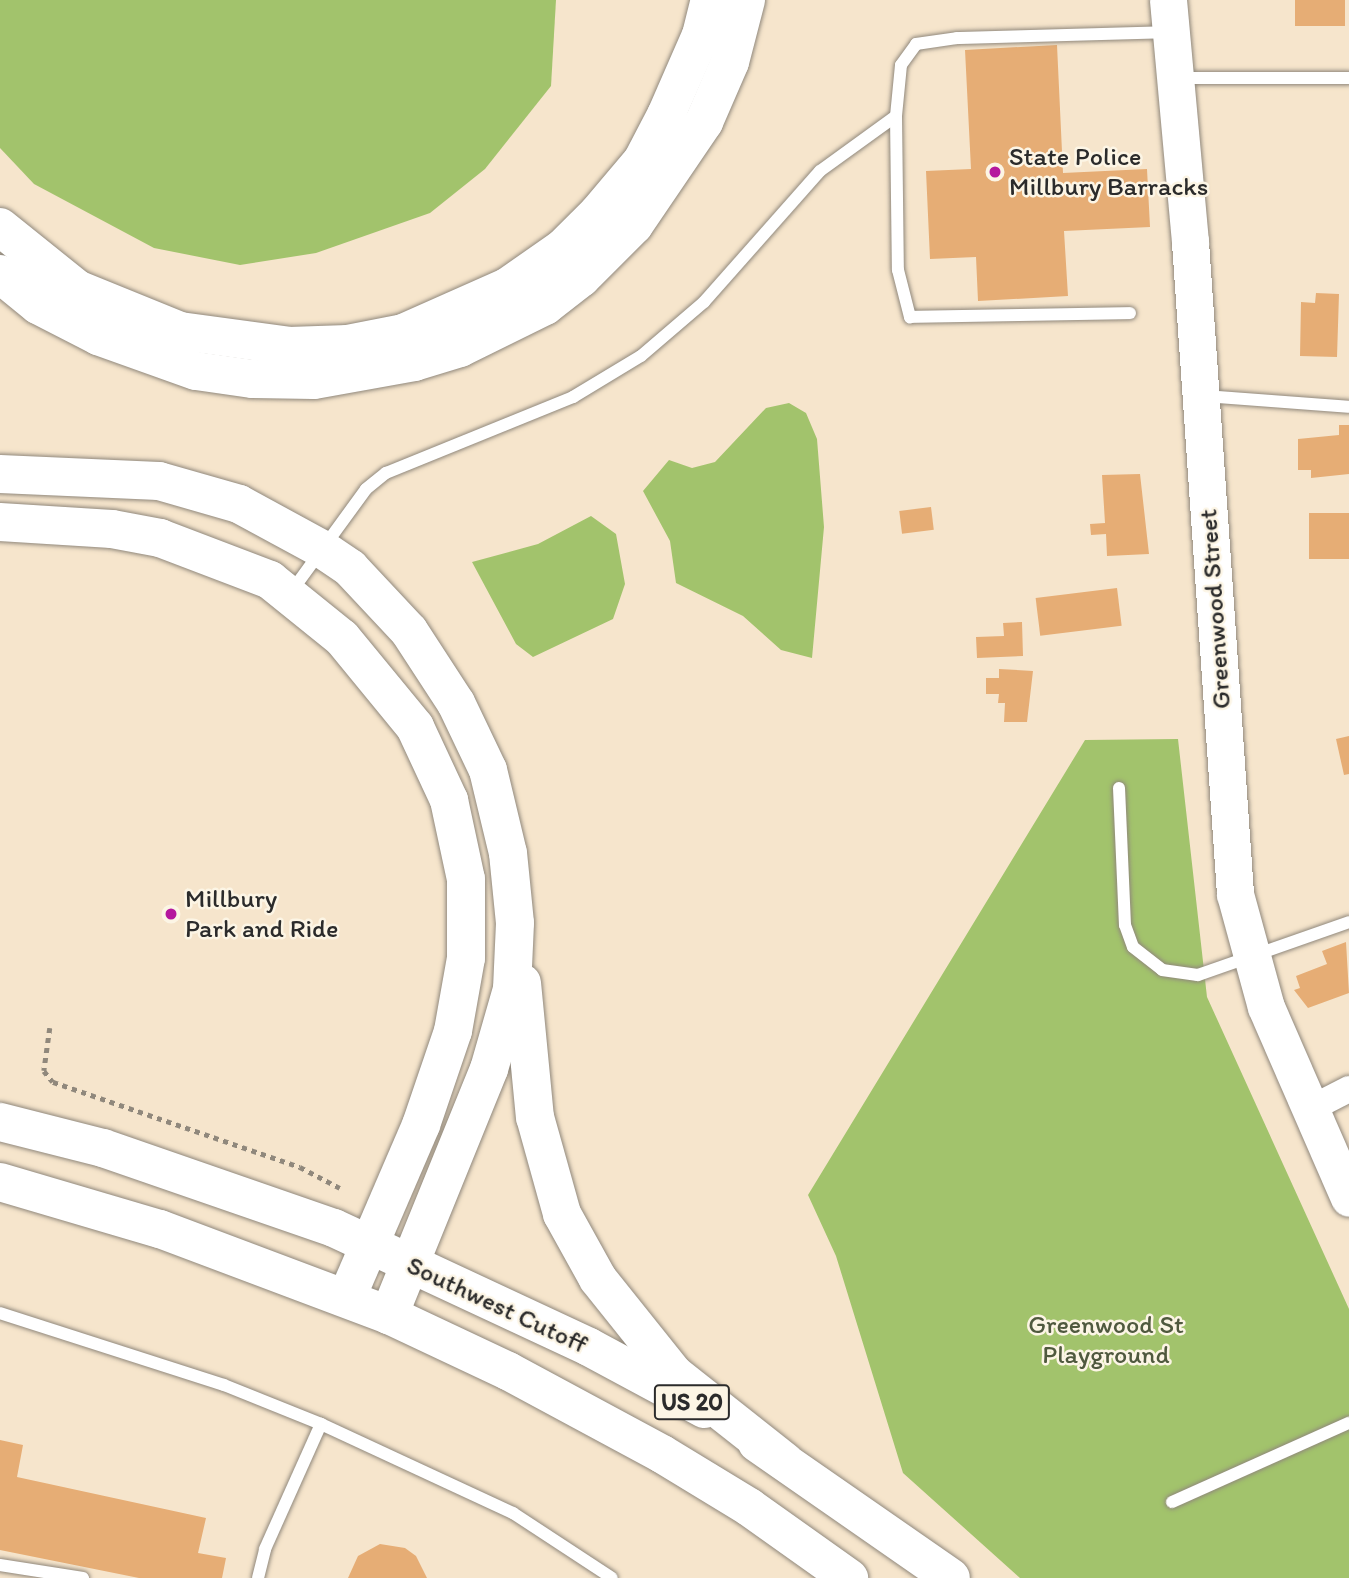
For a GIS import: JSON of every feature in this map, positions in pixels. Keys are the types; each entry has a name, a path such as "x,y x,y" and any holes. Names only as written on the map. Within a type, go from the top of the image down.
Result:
{"main road":[{"path":"0,228 77,289 180,331 289,346 348,344 403,333 507,287 563,248 598,213 642,161 666,116 701,35 710,0"},
{"path":"0,274 38,305 98,336 196,371 253,379 314,380 414,362 460,348 545,306 582,278 635,225 704,122 730,62 746,0"},
{"path":"0,474 159,481 239,503 322,549 349,568 409,631 456,704 488,770 509,853 534,1117 562,1214 598,1279 674,1374 784,1461"},
{"path":"0,522 112,529 160,538 259,575 289,595 342,638 415,727 449,800 466,879 466,958 453,1031 421,1125 347,1297"},
{"path":"389,1315 489,1069 512,989 515,923"},
{"name":"Southwest Cutoff","path":"0,1122 103,1148 368,1244 589,1347 695,1404 784,1461 951,1578"},
{"name":"Southwest Cutoff","path":"0,1182 160,1229 389,1315 508,1371 662,1454 749,1507 849,1578"}],"street":[{"name":"Greenwood Street","path":"1169,16 1177,78 1231,864 1250,959 1308,1110 1349,1198"},
{"path":"1308,1110 1349,1089"}],"lane":[{"path":"1130,313 910,317 898,270 896,116 901,65 916,44 1169,16"},
{"path":"1177,78 1349,78"},
{"path":"289,595 366,489 386,473 573,397 641,356 704,302 820,172 896,116"},
{"path":"1200,396 1349,407"},
{"path":"1119,788 1125,925 1133,947 1162,970 1198,975 1250,959 1349,922"},
{"path":"0,1313 224,1385 321,1424 513,1513 612,1578"},
{"path":"1172,1502 1349,1423"},
{"path":"258,1578 265,1549 321,1424"},
{"path":"0,1565 83,1578"}],"path":[{"path":"50,1028 44,1070 53,1082 300,1167 340,1188"}],"green space":[{"path":"0,0 556,0 551,86 485,169 430,213 316,253 240,265 154,248 34,184 0,148"},
{"path":"789,403 806,413 817,439 824,527 812,658 781,650 743,616 676,583 670,541 643,491 669,460 692,468 715,462 766,408"},
{"path":"591,516 616,534 625,584 613,619 533,657 516,644 472,562 538,544"},
{"name":"Greenwood St Playground","path":"1178,739 1207,997 1349,1309 1349,1578 1020,1578 903,1473 836,1256 808,1195 1085,740"}],"building":[{"path":"1295,0 1345,0 1345,26 1295,26"},
{"name":"State Police Millbury Barracks","path":"1057,45 1063,173 1147,169 1150,227 1064,231 1068,296 978,301 976,257 930,259 926,171 971,169 965,50"},
{"path":"1316,293 1339,294 1337,357 1300,356 1301,302 1315,303"},
{"path":"1339,425 1349,425 1349,474 1311,478 1311,470 1298,470 1298,439 1339,435"},
{"path":"1140,474 1149,554 1107,556 1106,534 1091,535 1090,524 1105,523 1102,475"},
{"path":"931,507 934,530 902,534 899,511"},
{"path":"1309,513 1349,513 1349,559 1309,559"},
{"path":"1117,588 1122,626 1040,636 1036,598"},
{"path":"1022,622 1023,656 977,658 976,637 1004,636 1003,623"},
{"path":"999,669 1033,671 1027,722 1004,722 1005,703 998,703 999,694 986,694 986,678 999,678"},
{"path":"1349,736 1349,774 1344,775 1336,739"},
{"path":"1346,942 1349,993 1308,1008 1294,990 1300,988 1296,976 1327,964 1322,951"},
{"path":"0,1440 23,1445 17,1477 206,1518 198,1553 226,1558 222,1578 139,1578 0,1550"},
{"path":"380,1544 405,1548 416,1556 427,1578 348,1578 358,1556"}],"place":[{"name":"State Police Millbury Barracks","path":"995,172"},
{"name":"Millbury Park and Ride","path":"171,914"}]}
